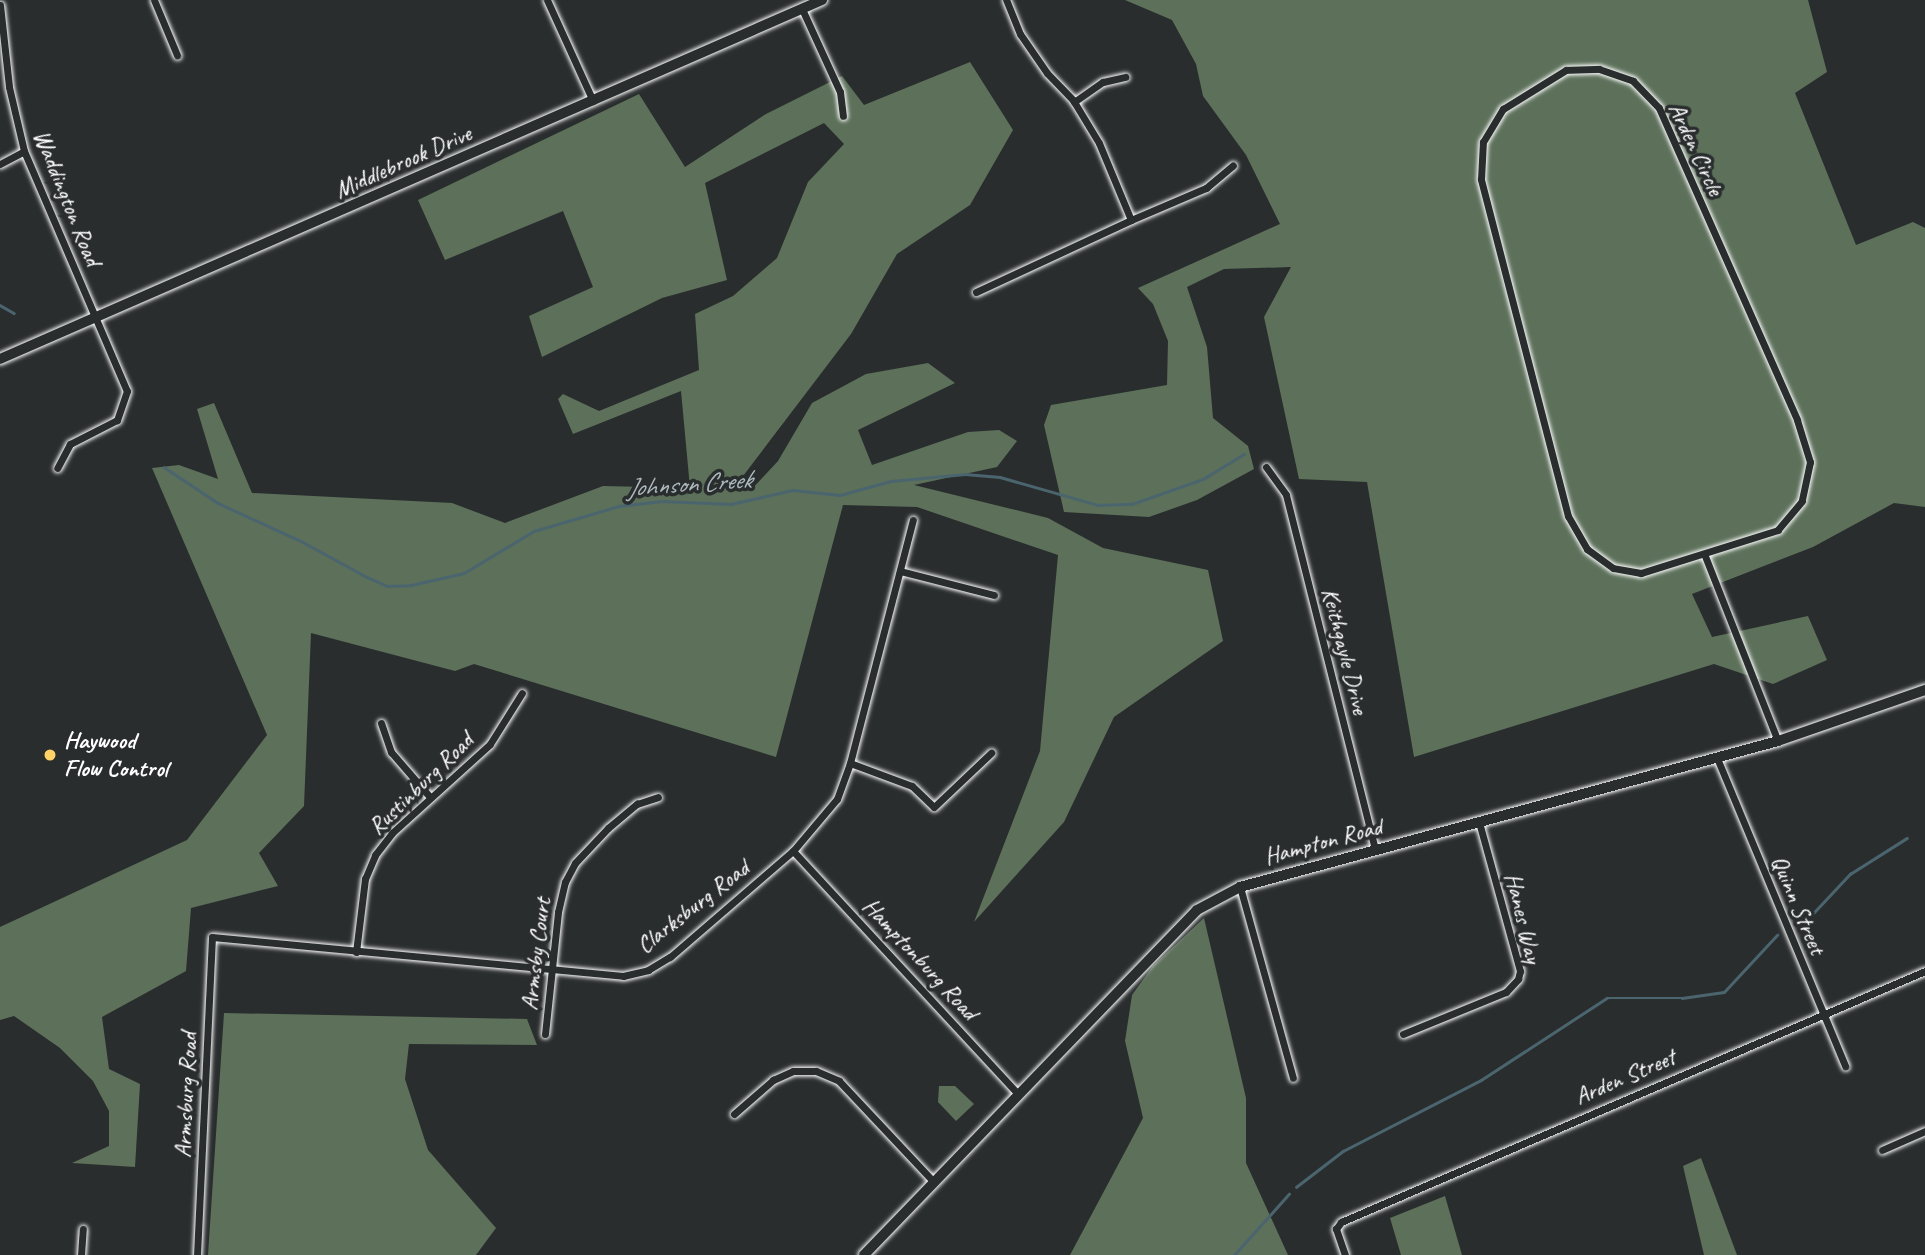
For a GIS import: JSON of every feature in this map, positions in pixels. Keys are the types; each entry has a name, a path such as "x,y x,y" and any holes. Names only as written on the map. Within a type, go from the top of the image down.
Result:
{"main road":[{"name":"Middlebrook Drive","path":"0,359 821,0"},
{"name":"Hampton Road","path":"864,1255 1166,939 1197,910 1241,887 1778,741 1924,692"}],"street":[{"path":"154,0 177,55"},
{"path":"547,0 593,101"},
{"path":"1006,0 1020,34 1046,73 1074,102 1099,143 1131,220"},
{"name":"Waddington Road","path":"0,5 9,87 24,151 125,385 126,403 110,425 64,449 57,468"},
{"path":"802,9 840,92 843,116"},
{"name":"Arden Circle","path":"1599,69 1633,81 1659,108 1797,420 1810,462 1802,501 1778,530 1705,556 1641,573 1613,568 1587,549 1568,516 1554,470 1481,179 1483,142 1503,109 1566,70 1599,69"},
{"path":"1074,102 1102,82 1125,77"},
{"path":"0,164 24,151"},
{"path":"976,292 1206,188 1233,165"},
{"name":"Keithgayle Drive","path":"1266,467 1286,495 1375,849"},
{"name":"Clarksburg Road","path":"212,937 623,976 648,970 670,957 793,850 836,799 850,763 913,520"},
{"path":"1705,556 1778,741"},
{"path":"900,571 993,595"},
{"name":"Rustinburg Road","path":"356,952 365,879 375,855 430,797 490,744 522,693"},
{"path":"381,723 391,752 430,797"},
{"path":"850,763 912,786 934,807 990,753"},
{"name":"Quinn Street","path":"1717,758 1845,1066"},
{"name":"Armsby Court","path":"545,1034 558,912 575,863 636,804 658,797"},
{"name":"Hanes Way","path":"1403,1034 1506,992 1518,979 1520,971 1479,822"},
{"name":"Hamptonburg Road","path":"793,850 1018,1094"},
{"path":"1241,887 1293,1078"},
{"name":"Armsburg Road","path":"197,1255 212,937"},
{"name":"Arden Street","path":"1345,1255 1336,1229 1341,1223 1925,971"},
{"path":"734,1114 773,1080 793,1071 816,1071 838,1080 933,1181"},
{"path":"1882,1150 1925,1131"},
{"path":"81,1255 83,1229"}],"green space":[{"path":"1125,0 1808,0 1827,72 1795,93 1856,245 1913,222 1925,228 1925,507 1894,503 1813,547 1692,594 1712,637 1808,616 1827,660 1773,684 1714,664 1414,757 1367,482 1299,479 1264,317 1291,267 1224,269 1187,287 1207,347 1213,418 1248,446 1254,469 1197,500 1149,517 1064,512 1044,425 1051,405 1167,385 1168,341 1153,304 1138,288 1280,224 1246,155 1203,96 1196,64 1172,20"},
{"path":"970,62 1013,130 970,205 897,254 851,334 740,480 751,490 778,461 812,403 866,374 928,363 955,383 858,430 872,465 968,432 999,430 1017,441 997,467 914,485 1048,518 1103,548 1208,570 1223,641 1114,717 1064,822 974,922 1040,751 1058,555 917,507 843,505 776,757 474,664 455,671 311,633 304,806 259,853 278,886 191,908 186,971 102,1017 109,1069 140,1084 135,1167 72,1163 109,1146 109,1111 93,1081 60,1048 14,1016 0,1020 0,927 187,840 267,735 152,468 179,465 218,479 197,409 214,403 252,493 452,503 505,523 603,486 690,488 681,391 573,434 558,399 563,394 599,411 699,370 695,314 733,296 777,258 808,182 844,144 824,123 705,183 727,280 662,298 542,357 529,316 593,287 563,211 445,260 418,200 639,94 685,167 766,114 842,76 864,105"},
{"path":"1204,918 1246,1098 1246,1163 1288,1255 1070,1255 1143,1118 1125,1041 1132,995 1153,966"},
{"path":"224,1013 527,1019 537,1045 409,1044 405,1079 428,1150 496,1228 476,1255 208,1255"},
{"path":"939,1086 955,1086 974,1104 956,1121 938,1102"},
{"path":"1701,1158 1737,1255 1704,1255 1683,1166"},
{"path":"1445,1196 1462,1255 1401,1255 1390,1218"}],"waterway":[{"name":"Johnson Creek","path":"0,305 14,313"},
{"name":"Johnson Creek","path":"164,467 218,503 303,542 387,586 411,585 464,573 534,531 619,506 662,501 731,504 793,490 840,495 891,481 965,474 1000,477 1098,505 1132,504 1203,479 1244,454"},
{"path":"1803,924 1850,874 1907,838"},
{"path":"1296,1187 1343,1151 1481,1080 1607,998 1682,998 1724,992 1777,935"},
{"path":"1234,1255 1289,1194"}],"place":[{"name":"Haywood Flow Control","path":"50,755"}]}
